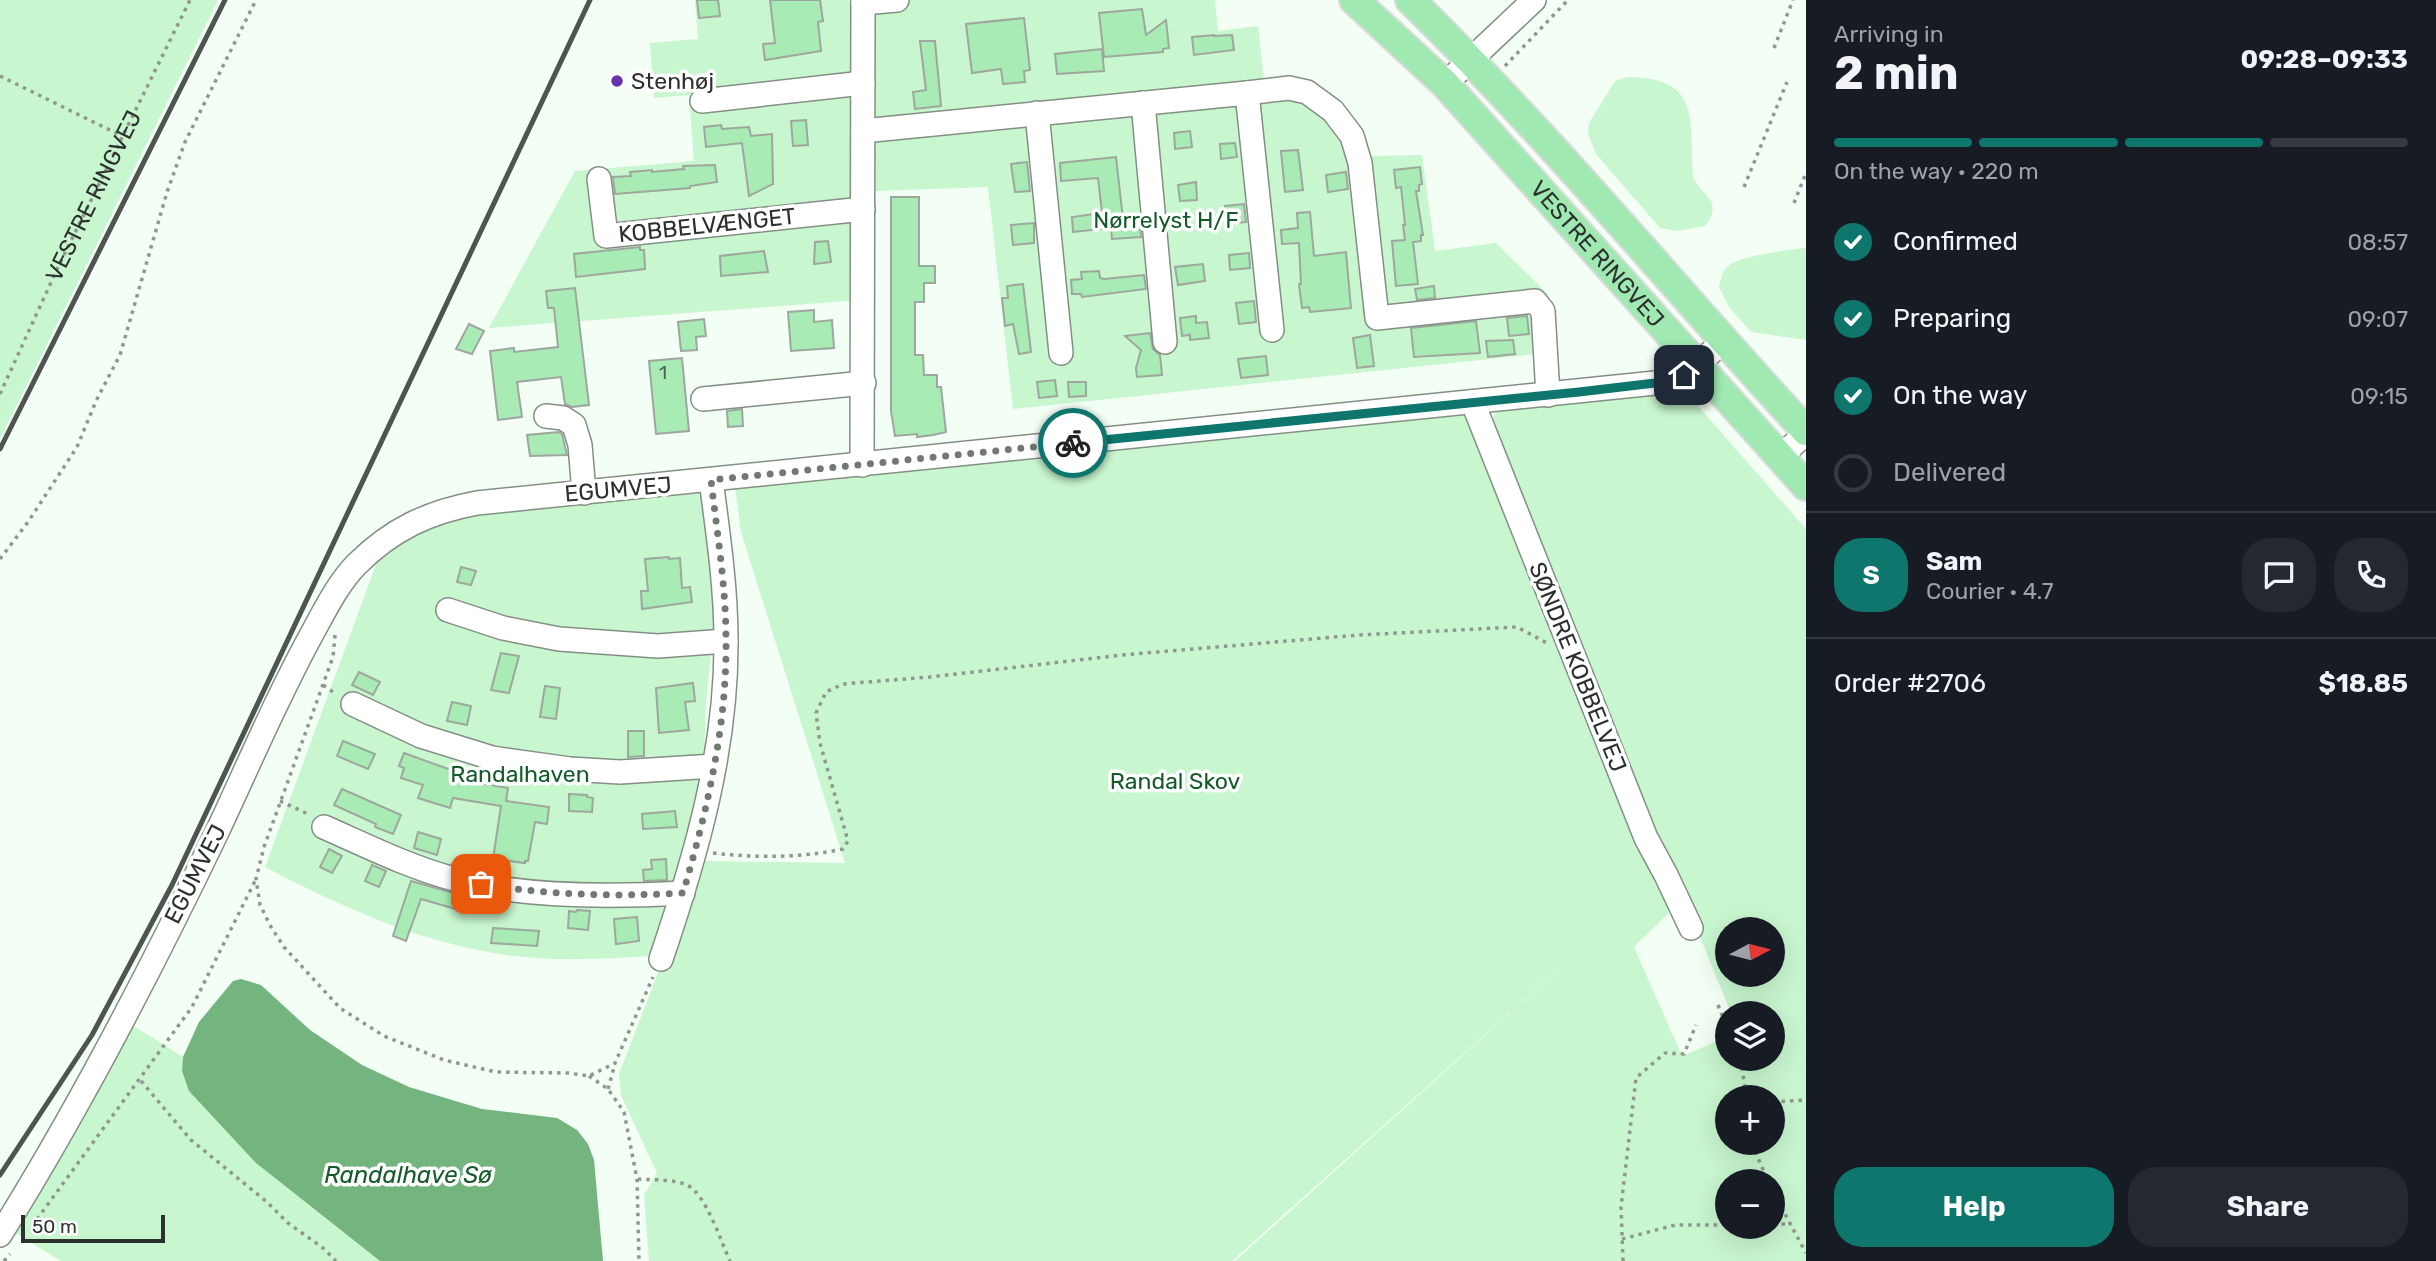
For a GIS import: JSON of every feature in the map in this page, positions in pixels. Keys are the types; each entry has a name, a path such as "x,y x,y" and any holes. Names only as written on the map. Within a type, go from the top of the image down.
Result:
{"main road":[{"name":"VESTRE RINGVEJ","path":"1354,0 1445,84 1806,486"},
{"name":"VESTRE RINGVEJ","path":"1410,0 1517,108 1806,432"}],"street":[{"path":"862,465 863,2 897,0"},
{"path":"1445,84 1534,0"},
{"path":"702,101 863,83"},
{"path":"863,131 1289,88 1307,92 1333,111 1352,136 1360,163 1377,318 1535,300 1543,311 1548,395"},
{"path":"1247,93 1272,330"},
{"path":"1143,103 1166,342"},
{"path":"1037,113 1061,353"},
{"name":"KOBBELVÆNGET","path":"599,179 606,236 863,209"},
{"name":"EGUMVEJ","path":"8,1241 216,833 296,663 327,608 356,566 386,539 417,520 450,508 477,503 1655,383 1677,378 1698,365 1723,342"},
{"path":"703,399 864,383"},
{"name":"SØNDRE KOBBELVEJ","path":"1473,403 1646,838 1691,928"},
{"path":"546,416 563,418 574,425 580,446 584,492"},
{"path":"1780,457 1806,432"},
{"path":"661,959 695,851 714,766 723,705 726,640 723,575 711,480"},
{"path":"448,610 503,628 559,639 659,646 726,640"},
{"path":"353,704 421,736 492,758 570,769 620,772 714,766"},
{"path":"324,828 395,859 455,880 564,894 620,897 683,893"}],"path":[{"name":"VESTRE RINGVEJ","path":"0,394 59,265 190,0"},
{"path":"0,559 28,522 77,447 96,401 120,355 167,192 186,142 256,0"},
{"path":"1503,67 1568,0"},
{"path":"1773,48 1793,0"},
{"path":"0,76 122,136"},
{"path":"1744,187 1787,82"},
{"path":"1794,203 1806,173"},
{"path":"32,1226 141,1081 192,1007 256,879 264,846 333,657 335,634 327,608"},
{"path":"695,851 785,857 817,855 843,849 848,841 820,743 816,713 826,692 843,684 1122,655 1359,635 1517,627 1550,645"},
{"path":"280,801 318,818 324,828"},
{"path":"256,879 260,905 284,947 340,1008 384,1036 444,1060 496,1072 589,1076 608,1089 624,1112 637,1179 639,1261"},
{"path":"608,1089 615,1063 661,959"},
{"path":"1623,1261 1621,1207 1636,1078 1665,1054 1684,1054 1696,1026"},
{"path":"589,1076 615,1063"},
{"path":"141,1081 191,1140 336,1261"},
{"path":"1785,1101 1806,1100"},
{"path":"637,1179 677,1182 690,1186 701,1198 730,1261"},
{"path":"1785,1215 1806,1253"},
{"path":"1785,1224 1790,1224"},
{"path":"1622,1239 1675,1225 1715,1225"},
{"path":"4,1261 8,1241"}],"green space":[{"path":"0,0 218,0 0,439"},
{"name":"Nørrelyst H/F","path":"695,0 1215,0 1218,31 1258,26 1264,80 1303,79 1353,122 1370,156 1422,155 1435,251 1496,243 1548,294 1556,352 1013,409 988,187 875,191 873,299 489,328 575,171 694,161 689,95 654,98 650,43 698,39"},
{"path":"1628,77 1652,79 1669,85 1680,94 1687,106 1692,137 1693,177 1710,199 1713,210 1705,226 1677,231 1660,228 1596,154 1588,134 1589,123 1615,81"},
{"path":"1806,248 1806,340 1751,332 1729,307 1719,287 1724,270 1744,259"},
{"name":"Randal Skov","path":"1684,390 1806,529 1806,1261 1235,1261 1564,964 1232,1261 649,1261 644,1195 657,1173 621,1095 619,1074 701,861 845,863 741,532 735,487 1468,413 1675,907 1634,947 1682,1056 1715,1042 1715,1071 1785,1071 1785,1001 1726,1001 1720,987 1785,987 1785,917 1715,917 1715,974 1490,424 1497,410"},
{"name":"Randalhaven","path":"703,490 719,583 706,700 704,759 692,827 675,889 648,956 541,958 499,954 450,944 368,916 265,867 378,559 400,543 436,524 486,512"},
{"path":"132,1025 183,1057 182,1071 256,1163 380,1261 61,1261 12,1231"}],"water":[{"name":"Randalhave Sø","path":"241,979 261,985 310,1030 362,1065 409,1087 482,1109 557,1118 577,1130 588,1144 594,1160 603,1261 380,1261 256,1163 189,1091 182,1071 183,1057 199,1022 233,981"}],"building":[{"path":"697,0 718,0 720,16 699,18"},
{"path":"770,0 820,0 823,21 818,22 821,51 765,60 763,44 775,43"},
{"path":"1142,9 1146,35 1166,20 1169,48 1163,49 1163,52 1104,57 1099,13"},
{"path":"1024,18 1030,70 1024,71 1025,82 1003,84 1001,69 972,73 966,24"},
{"path":"1232,35 1234,50 1194,55 1192,37"},
{"path":"920,41 935,41 941,106 915,109 913,92 926,90"},
{"path":"1102,49 1104,71 1057,74 1055,54"},
{"path":"806,120 808,145 793,146 791,121"},
{"path":"721,125 722,129 749,127 751,136 772,134 773,184 749,196 742,143 706,147 704,127"},
{"path":"1190,131 1192,147 1175,149 1174,133"},
{"path":"1235,143 1237,157 1221,159 1220,144"},
{"path":"1298,150 1303,190 1285,192 1281,151"},
{"path":"1116,157 1123,219 1139,217 1141,237 1112,239 1111,228 1073,232 1072,217 1102,213 1098,178 1061,181 1060,163"},
{"path":"1027,162 1030,191 1015,192 1011,164"},
{"path":"715,165 717,182 690,188 615,194 613,177 631,176 630,172"},
{"path":"1420,167 1422,184 1419,185 1419,191 1416,191 1423,235 1421,241 1413,242 1418,284 1396,286 1392,241 1405,240 1405,225 1401,187 1396,188 1394,170"},
{"path":"1346,172 1348,189 1328,192 1326,175"},
{"path":"1196,182 1197,200 1180,201 1178,185"},
{"path":"891,197 919,197 919,266 935,266 935,283 924,283 924,302 915,302 915,355 923,355 924,375 937,375 937,387 941,387 946,432 933,435 895,436 891,411"},
{"path":"1244,204 1246,222 1226,224 1225,206"},
{"path":"1310,212 1314,256 1346,252 1351,308 1310,312 1309,307 1302,308 1299,243 1282,244 1281,230 1298,228 1297,213"},
{"path":"1034,223 1034,243 1013,245 1011,225"},
{"path":"828,241 831,262 814,264 815,242"},
{"path":"640,247 640,250 644,250 645,269 576,277 574,254"},
{"path":"764,251 768,272 721,276 720,256"},
{"path":"1249,253 1250,268 1230,270 1229,255"},
{"path":"1203,264 1205,281 1178,285 1175,267"},
{"path":"1099,271 1100,278 1104,279 1144,275 1146,289 1082,297 1081,294 1072,294 1071,280 1082,279 1081,272"},
{"path":"1023,284 1031,352 1019,354 1013,324 1005,326 1002,298 1008,298 1007,286"},
{"path":"1434,286 1435,298 1417,300 1415,289"},
{"path":"575,288 589,405 572,407 565,404 561,377 517,382 522,417 498,420 490,351 514,348 514,352 558,347 554,308 548,308 546,291"},
{"path":"1254,301 1256,322 1239,324 1236,303"},
{"path":"814,310 814,322 832,320 834,348 791,351 788,312"},
{"path":"1196,316 1196,323 1207,322 1209,338 1190,340 1190,335 1182,336 1180,318"},
{"path":"1527,316 1529,334 1509,336 1507,318"},
{"path":"704,319 706,336 696,337 697,350 681,351 678,322"},
{"path":"1476,321 1480,353 1414,357 1411,328"},
{"path":"469,324 484,331 472,354 456,349"},
{"path":"1150,333 1153,349 1160,355 1162,375 1137,377 1136,368 1141,350 1125,336"},
{"path":"1370,335 1374,366 1357,368 1353,338"},
{"path":"1513,340 1515,354 1488,357 1486,341"},
{"path":"1266,356 1268,375 1241,378 1238,359"},
{"path":"682,358 689,431 656,434 649,361"},
{"path":"1055,380 1057,396 1039,398 1037,382"},
{"path":"1068,382 1086,382 1086,396 1069,397"},
{"path":"742,409 743,426 728,427 727,411"},
{"path":"562,434 567,455 530,456 527,435"},
{"path":"680,558 682,588 690,587 692,602 642,609 641,591 648,591 645,559"},
{"path":"461,567 476,571 471,585 457,582"},
{"path":"501,653 519,656 509,693 491,690"},
{"path":"359,672 380,682 373,695 352,685"},
{"path":"693,683 695,701 685,702 689,730 659,733 656,688"},
{"path":"545,686 560,688 556,719 540,717"},
{"path":"452,702 471,706 467,725 447,721"},
{"path":"628,731 644,731 644,756 628,757"},
{"path":"343,741 375,754 368,769 337,756"},
{"path":"404,753 451,770 452,766 467,770 464,780 508,788 506,801 549,807 547,824 535,822 528,861 525,863 493,859 501,806 453,798 450,808 418,798 423,785 401,778 404,768 399,766"},
{"path":"342,789 401,815 393,834 334,805"},
{"path":"569,794 593,798 592,812 569,811"},
{"path":"675,811 677,827 643,829 642,814"},
{"path":"418,832 441,839 437,855 414,848"},
{"path":"329,849 342,856 332,873 320,867"},
{"path":"666,859 667,880 644,881 643,870 652,869 651,860"},
{"path":"372,865 386,871 379,887 365,881"},
{"path":"411,881 464,896 459,910 421,899 406,941 393,936"},
{"path":"569,911 590,911 588,930 568,928"},
{"path":"637,917 639,941 616,944 614,919"},
{"path":"493,928 539,931 537,946 491,943"}],"railway":[{"path":"0,449 225,0"},
{"path":"0,1175 92,1035 172,885 590,0"}],"way so far":[{"path":"481,884 564,894 620,897 683,893 714,766 723,705 726,640 723,575 711,480 1073,443"}],"place":[{"name":"Stenhøj","path":"617,81"}],"route":[{"path":"1073,443 1579,392 1655,383 1684,375"}]}
